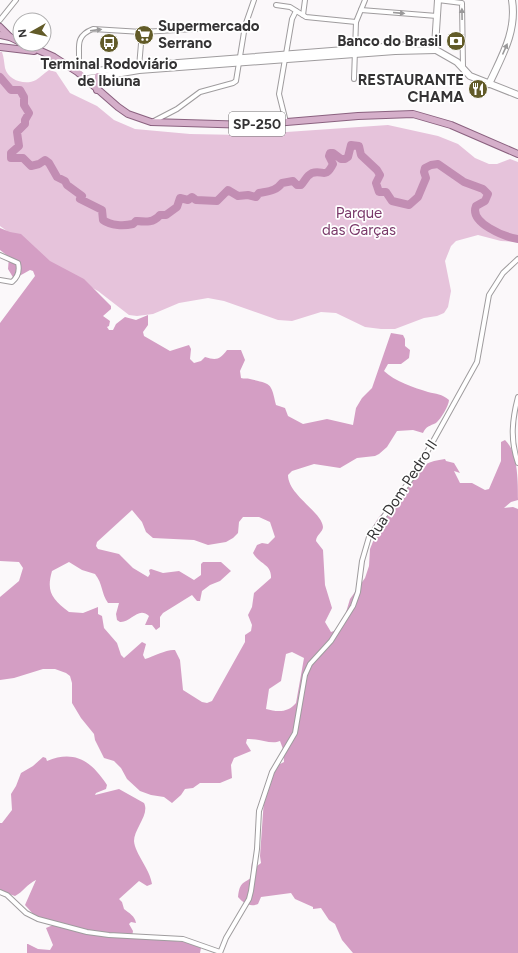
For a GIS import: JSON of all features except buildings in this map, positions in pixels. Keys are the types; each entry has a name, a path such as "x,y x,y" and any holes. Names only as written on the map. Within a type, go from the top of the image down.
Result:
{"main road":[{"path":"436,47 436,16 438,0"},
{"path":"489,84 512,32 514,19 512,0"},
{"path":"0,27 10,37"},
{"path":"0,35 10,37"},
{"path":"0,47 12,48"},
{"path":"77,72 394,48 436,47 463,67 470,76 509,93 518,95"},
{"name":"SP-250","path":"42,52 77,72 128,114 151,122 251,125 365,115 413,114 451,125 518,154"},
{"path":"86,79 139,68"},
{"path":"97,90 98,76"},
{"path":"509,93 518,92"},
{"path":"506,150 518,148"}],"street":[{"path":"0,20 16,0"},
{"path":"151,122 177,109 200,92 233,83 238,76 245,26 254,0"},
{"path":"303,15 305,0"},
{"path":"354,79 356,22 365,0"},
{"path":"438,0 462,3 463,67"},
{"path":"276,5 290,8 312,18 356,22"},
{"path":"361,10 436,16"},
{"path":"286,122 279,94 292,19 296,11"},
{"path":"77,72 80,61 78,44 82,37 90,30 142,32 245,26"},
{"path":"139,68 142,32"},
{"path":"0,255 18,263 19,270 17,278 12,282 0,280"},
{"name":"Rua Dom Pedro II","path":"220,952 226,938 249,899 258,837 259,811 262,798 272,772 295,733 305,675 310,664 331,641 353,606 358,592 362,561 370,537 416,472 478,362 489,295 500,277 518,258"},
{"path":"518,398 512,433 514,450 518,463"},
{"path":"0,892 7,895 26,913 38,919 87,932 109,935 183,939 220,952"}],"green space":[{"name":"Parque das Garças","path":"0,52 3,54 5,68 13,79 22,82 32,82 49,70 56,72 70,93 97,106 114,120 135,129 190,134 242,135 388,125 438,136 458,144 475,158 489,164 497,164 510,159 518,162 518,242 501,241 478,235 456,241 451,246 445,261 451,291 448,307 444,313 437,316 424,318 395,329 365,327 336,313 321,312 292,321 278,320 224,301 208,298 179,303 153,314 137,316 129,315 98,291 64,272 0,226"}],"shaded area":[{"path":"0,228 21,234 50,261 84,279 111,306 111,309 103,316 110,321 109,326 107,327 109,330 113,330 116,324 125,317 136,320 148,315 148,325 143,332 144,336 170,351 189,345 191,349 190,359 194,363 201,361 205,357 213,359 218,358 227,350 241,350 245,360 240,371 241,378 267,384 273,392 276,405 285,408 288,416 303,424 327,419 353,425 356,408 362,398 372,388 391,333 403,335 405,339 405,346 410,350 409,358 401,364 388,364 384,371 388,375 405,384 441,395 449,400 438,421 427,428 423,433 413,430 397,431 387,447 375,456 357,458 340,468 314,464 292,471 288,475 289,482 293,489 317,515 323,527 316,541 323,550 325,585 332,608 325,622 331,632 334,631 344,619 350,599 365,578 369,566 370,549 376,534 370,536 375,524 382,514 396,503 415,473 426,464 445,459 446,461 454,463 460,473 454,471 460,483 472,483 485,490 489,489 501,461 501,442 505,440 509,445 515,459 518,492 518,500 511,502 504,508 513,507 518,509 518,953 353,953 342,940 335,924 329,920 321,908 313,909 313,907 295,899 291,893 261,897 258,904 255,905 245,903 238,897 241,885 254,876 251,870 252,862 257,866 261,863 260,856 264,799 275,762 280,764 284,762 283,749 280,741 273,742 247,739 246,743 251,751 234,758 231,765 232,778 220,783 200,783 193,788 185,789 172,803 164,797 151,795 140,791 127,779 121,768 114,761 104,758 95,740 94,734 81,718 72,703 72,683 70,676 66,673 55,669 43,669 14,678 0,680 0,597 19,581 23,568 19,562 0,561 0,323 35,276 33,271 30,270 14,279 8,269 9,257 0,250","holes":["132,510 142,522 146,532 153,538 194,540 208,545 226,542 233,538 238,533 239,522 243,517 259,517 270,522 275,537 268,544 262,543 257,545 253,553 267,567 271,573 271,578 254,593 252,607 248,615 252,625 251,631 245,635 245,642 212,701 207,703 202,702 183,690 180,660 175,650 164,652 145,659 143,655 146,644 142,642 124,658 121,655 117,643 104,628 102,616 98,614 98,607 83,613 69,612 58,603 50,590 50,578 52,571 69,562 82,570 95,574 108,603 119,603 116,614 117,620 124,622 138,614 145,613 149,616 145,625 152,625 156,630 160,627 160,617 163,613 192,595 197,601 200,601 202,591 210,585 220,581 231,571 221,562 203,562 201,564 201,575 194,580 179,571 163,573 151,569 149,570 150,574 148,577 133,568 119,554 98,549 96,546 97,542","292,652 304,658 296,703 289,709 282,711 266,709 269,689 281,681 286,654"]},
{"path":"66,756 82,760 95,770 107,785 106,789 96,793 95,795 119,789 144,803 145,812 136,832 134,841 137,851 151,878 152,884 147,886 139,881 119,899 122,902 124,909 132,915 136,923 131,922 129,924 133,931 132,937 186,942 201,948 200,953 27,953 27,944 38,949 50,950 53,945 46,928 53,925 34,915 25,905 36,880 15,896 0,891 0,823 2,823 12,810 11,794 21,773 33,766 43,757 46,758 47,761"}],"waterway":[{"path":"0,77 11,90 20,90 24,97 24,105 29,113 25,120 25,124 17,132 19,146 11,153 11,158 23,158 31,166 39,164 45,160 49,163 57,177 65,181 67,185 82,196 80,199 102,210 103,220 106,222 126,225 133,224 136,221 152,221 160,215 166,215 177,207 180,198 188,200 192,197 196,200 217,201 228,190 238,196 248,195 256,197 259,193 275,189 282,183 293,181 297,185 301,185 312,173 328,172 333,164 329,156 330,153 333,153 341,159 348,157 351,145 359,146 361,155 377,170 380,175 376,183 379,192 386,192 392,201 409,205 418,197 426,178 424,172 425,168 438,164 464,182 483,189 488,194 485,201 476,206 475,212 478,218 497,232 518,239"}],"place":[{"name":"Supermercado Serrano","path":"144,35"},
{"name":"Banco do Brasil","path":"456,41"},
{"name":"Terminal Rodoviário de Ibiuna","path":"109,43"},
{"name":"RESTAURANTE CHAMA","path":"478,89"}]}
